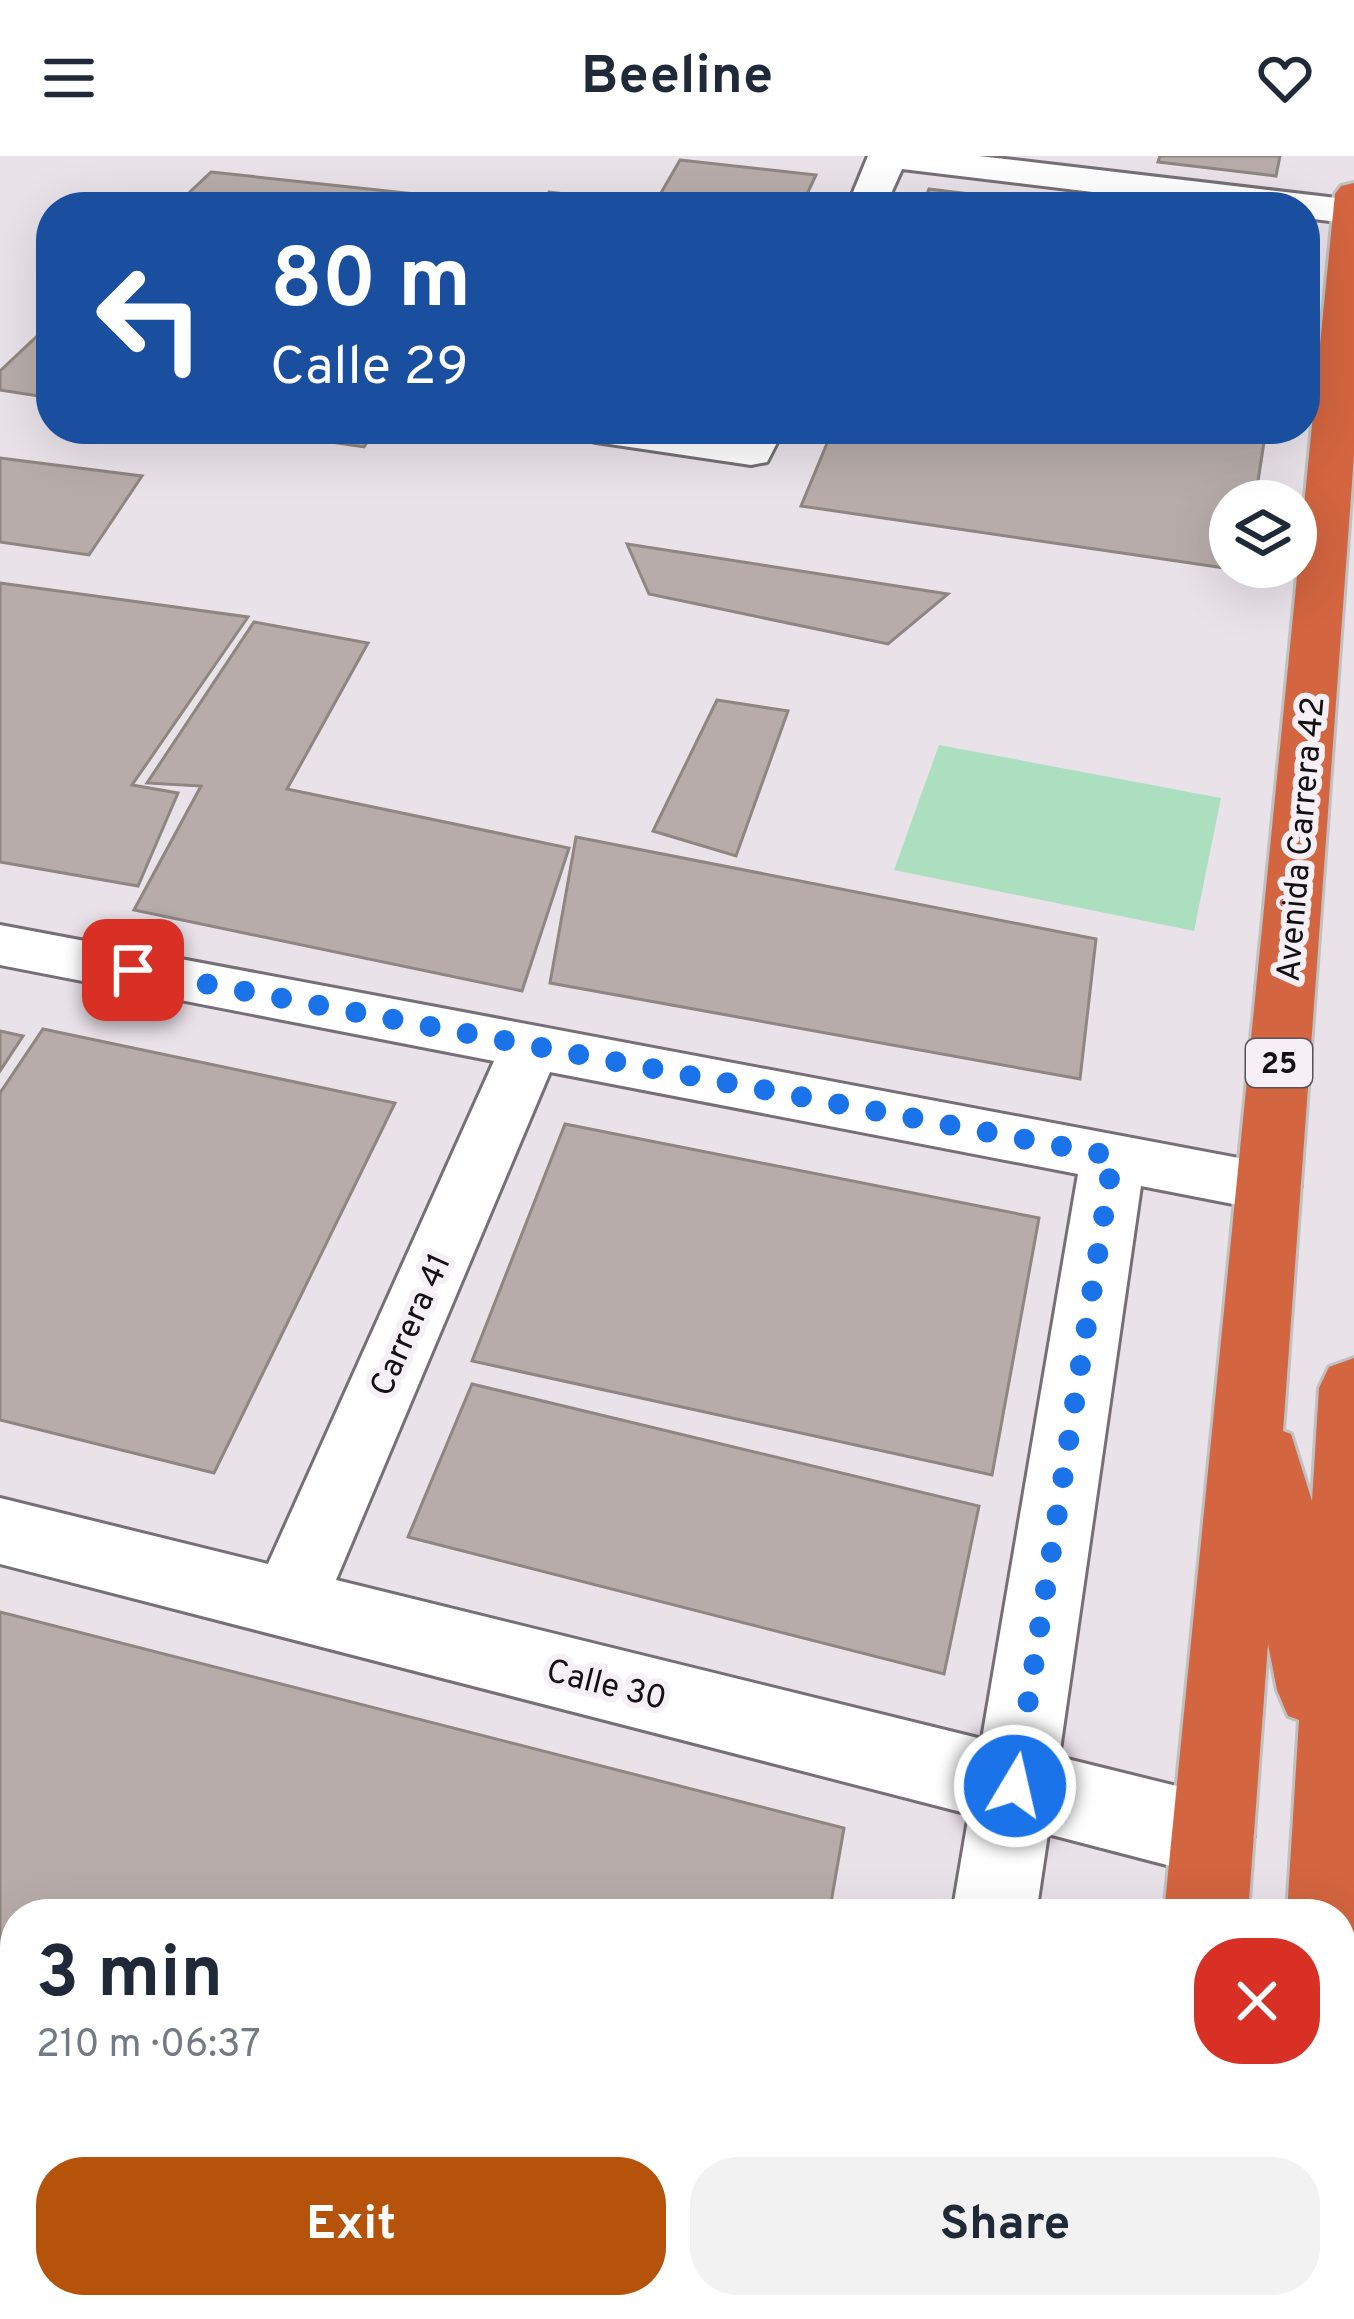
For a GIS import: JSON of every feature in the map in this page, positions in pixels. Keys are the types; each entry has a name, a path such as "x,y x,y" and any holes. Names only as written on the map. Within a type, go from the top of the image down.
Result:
{"highway":[{"name":"Avenida Carrera 42","path":"1207,1899 1353,206"},
{"path":"1251,1384 1335,1781"},
{"path":"1330,1899 1353,1426"}],"street":[{"path":"872,192 888,156 1223,192"},
{"path":"1320,202 1353,206"},
{"path":"697,444 751,452 755,444"},
{"path":"0,945 1269,1186"},
{"name":"Carrera 41","path":"288,1603 531,1046"},
{"path":"996,1899 1113,1156"},
{"name":"Calle 30","path":"0,1531 1213,1836"}],"green space":[{"path":"939,745 1221,798 1194,931 894,870"}],"building":[{"path":"1160,156 1280,156 1276,176 1158,162"},
{"path":"680,160 816,175 808,192 662,192"},
{"path":"211,172 396,192 190,192"},
{"path":"36,337 36,396 0,390 0,371"},
{"path":"827,444 1264,444 1258,480 1209,480 1209,566 801,506"},
{"path":"0,458 142,476 89,555 0,542"},
{"path":"627,544 948,594 888,644 649,594"},
{"path":"0,583 248,617 132,785 178,793 138,886 0,862"},
{"path":"254,622 368,643 287,789 569,848 522,991 134,910 201,786 147,783"},
{"path":"717,700 788,711 736,856 653,831"},
{"path":"576,837 1096,939 1080,1079 550,983"},
{"path":"43,1029 395,1103 214,1473 0,1420 0,1093"},
{"path":"0,1031 23,1036 0,1071"},
{"path":"565,1124 1039,1218 992,1475 472,1361"},
{"path":"472,1384 979,1506 944,1674 408,1537"},
{"path":"0,1612 844,1828 832,1899 0,1899"}],"route":[{"path":"133,970 1113,1156 1015,1786"}]}
